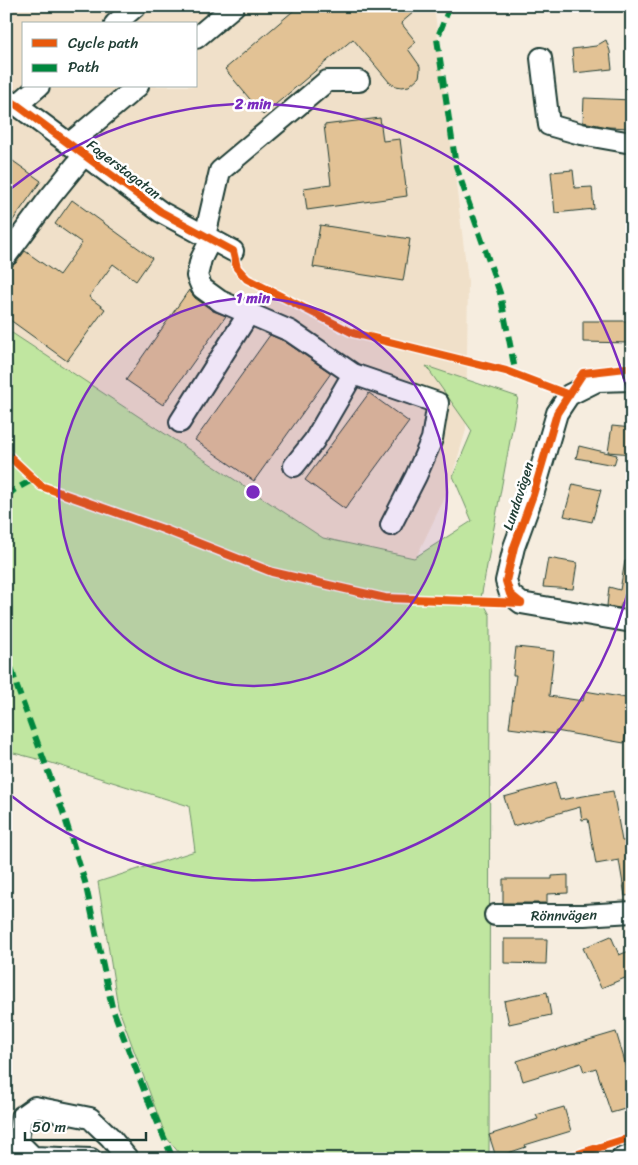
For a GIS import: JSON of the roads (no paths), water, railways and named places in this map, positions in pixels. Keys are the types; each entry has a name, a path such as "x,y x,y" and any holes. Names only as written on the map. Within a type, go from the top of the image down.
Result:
{"street":[{"path":"117,22 136,6"},
{"path":"198,36 234,6"},
{"path":"541,58 549,125 581,134 632,142"},
{"path":"359,82 327,81 220,171 208,238 198,276 202,288 220,301 290,331 353,374 387,384 438,403 432,439 416,476 390,525"},
{"path":"12,102 36,88"},
{"path":"6,256 50,197 77,150 136,88"},
{"name":"Fagerstagatan","path":"12,102 161,212 233,251"},
{"path":"180,422 249,314"},
{"path":"294,466 314,441 353,374"},
{"name":"Lundavägen","path":"632,380 597,381 569,395 557,413 533,495 514,547 506,581 510,594 521,603 632,622"},
{"name":"Rönnvägen","path":"495,916 584,916 632,912"},
{"path":"92,1159 33,1157 18,1142 21,1117 35,1107 90,1118 110,1136 128,1159"},
{"path":"621,1159 632,1155"}]}
